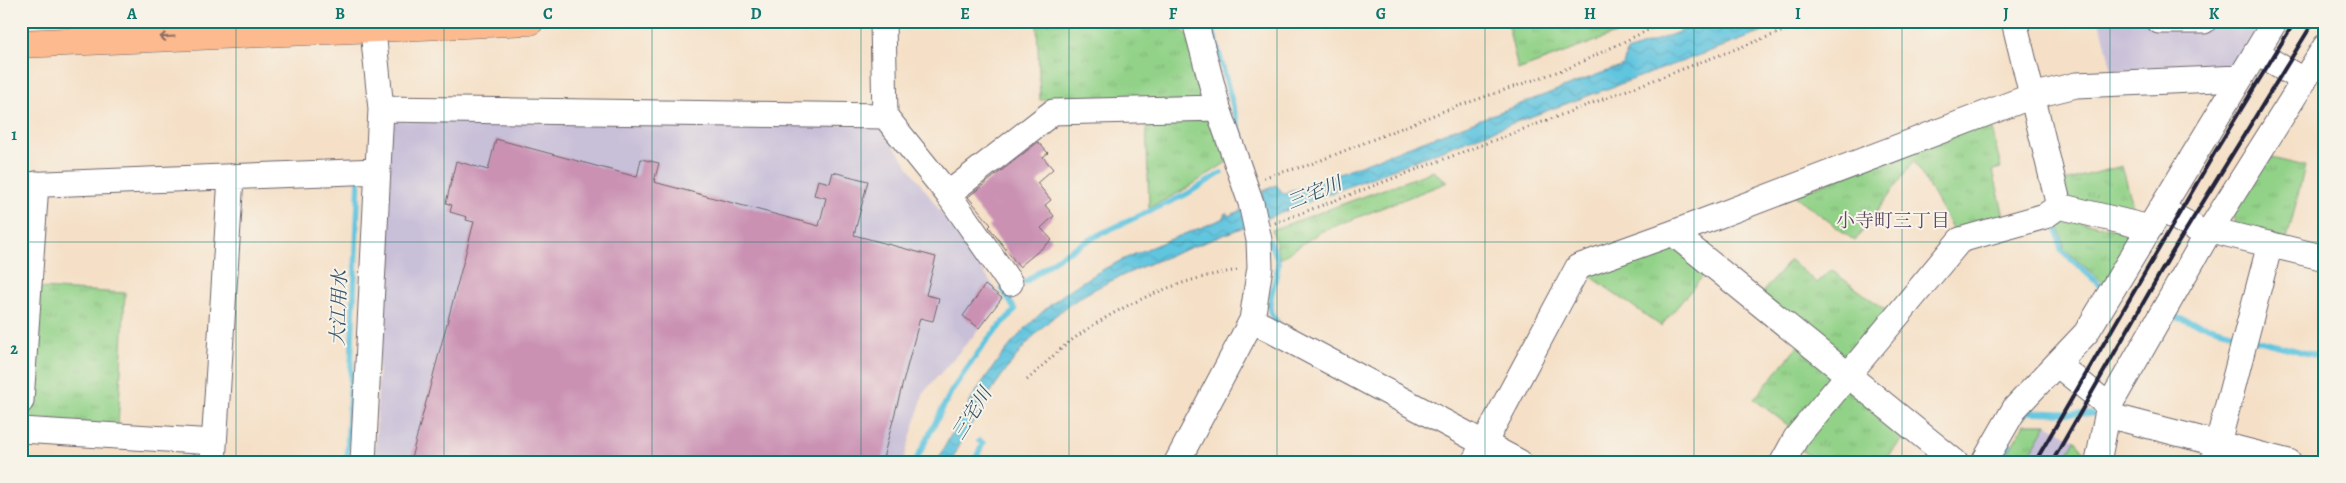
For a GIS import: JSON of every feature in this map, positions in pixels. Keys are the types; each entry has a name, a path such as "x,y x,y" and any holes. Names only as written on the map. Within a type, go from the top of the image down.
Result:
{"main road":[{"path":"21,44 372,24 530,21"}],"street":[{"path":"883,21 885,116 948,194 1010,284"},
{"path":"1177,462 1252,320 1260,267 1257,229 1248,192 1218,108 1195,21"},
{"path":"2014,21 2059,206"},
{"path":"2159,21 2204,21"},
{"path":"1984,462 2015,408 2086,333 2275,21"},
{"path":"363,462 366,171 381,108 372,24"},
{"path":"2098,462 2108,410 2209,232 2324,49"},
{"path":"2256,52 2304,81"},
{"path":"1479,452 1578,267 1673,234 2032,96 2076,85 2240,78"},
{"path":"381,108 885,116"},
{"path":"948,194 1053,112 1218,108"},
{"path":"21,401 28,185 366,171"},
{"path":"21,430 213,452 231,177"},
{"path":"1784,462 1796,438 1960,240 2046,216 2059,206 2156,219 2325,258"},
{"path":"1673,234 1955,462"},
{"path":"2215,453 2270,244"},
{"path":"1252,320 1479,452 1519,462"},
{"path":"2057,364 2108,410 2215,453 2289,462"}],"path":[{"path":"1248,192 1440,112 1571,67 1667,21"},
{"path":"1257,229 1794,27"},
{"path":"1026,380 1072,340 1116,312 1160,291 1207,274 1260,267"}],"shaded area":[{"path":"2100,21 2262,21 2239,60 2225,69 2112,71"},
{"path":"396,121 879,125 1004,301 924,392 903,462 375,462 388,131"},
{"path":"2024,424 2047,424 2075,440 2088,456 2085,462 2003,462"}],"green space":[{"path":"1169,21 1192,38 1206,91 1195,102 1091,98 1040,100 1037,24"},
{"path":"1507,21 1650,21 1518,70"},
{"path":"1146,116 1215,120 1227,162 1184,190 1149,208"},
{"path":"1990,120 2001,168 1993,170 2005,221 1956,235 1914,161 1855,241 1794,195"},
{"path":"2267,157 2305,166 2287,240 2237,229 2232,215"},
{"path":"2122,166 2136,216 2075,206 2057,183"},
{"path":"1433,171 1448,182 1320,232 1280,259 1272,230"},
{"path":"2057,217 2135,233 2107,286 2064,249"},
{"path":"1665,243 1708,270 1661,326 1583,271"},
{"path":"1790,260 1817,283 1831,270 1891,314 1851,363 1760,295"},
{"path":"38,288 125,293 118,427 36,422 29,412"},
{"path":"1799,345 1834,374 1794,430 1754,399"},
{"path":"1856,390 1908,432 1884,462 1817,462 1799,448 1844,391"},
{"path":"2024,424 2047,424 2025,462 2003,462"},
{"path":"2075,440 2088,456 2085,462 2064,462"}],"water":[{"name":"三宅川","path":"1709,21 1793,21 1486,133 1116,278 1069,305 1033,337 1001,376 951,462 937,462 968,404 1006,351 1051,304 1077,285 1106,268 1225,218 1224,214 1227,213 1228,216 1262,202 1263,191 1276,185 1284,194 1623,65 1627,51"}],"building":[{"path":"496,139 637,177 641,159 659,163 654,182 819,226 826,198 814,195 818,180 830,183 833,172 868,181 854,235 936,257 926,295 939,298 933,321 920,318 882,462 410,462 474,222 466,220 467,217 450,212 452,205 446,203 456,161 488,170"},
{"path":"1038,142 1048,153 1043,157 1053,169 1037,183 1051,200 1045,205 1054,216 1041,228 1052,240 1019,267 989,227 991,225 968,197"},
{"path":"985,285 1002,298 979,328 963,316"}],"waterway":[{"path":"1212,27 1243,143"},
{"path":"1025,282 1062,255 1102,233 1187,194 1221,173"},
{"name":"大江用水","path":"347,462 359,177"},
{"path":"2056,225 2061,250 2103,288 2102,291"},
{"path":"1269,241 1278,263 1270,302 1272,316 1277,321"},
{"path":"915,462 952,390 987,340 1015,310 1002,288"},
{"path":"2170,321 2173,317 2239,334"},
{"path":"2252,339 2325,358"},
{"path":"2024,416 2026,412 2093,414"},
{"path":"974,462 983,443 979,441"},
{"path":"1999,462 2009,444"}],"railway":[{"path":"2035,462 2215,152 2295,21"},
{"path":"2052,462 2170,256 2314,21"}],"district":[{"name":"小寺町三丁目","path":"1893,220"}]}
